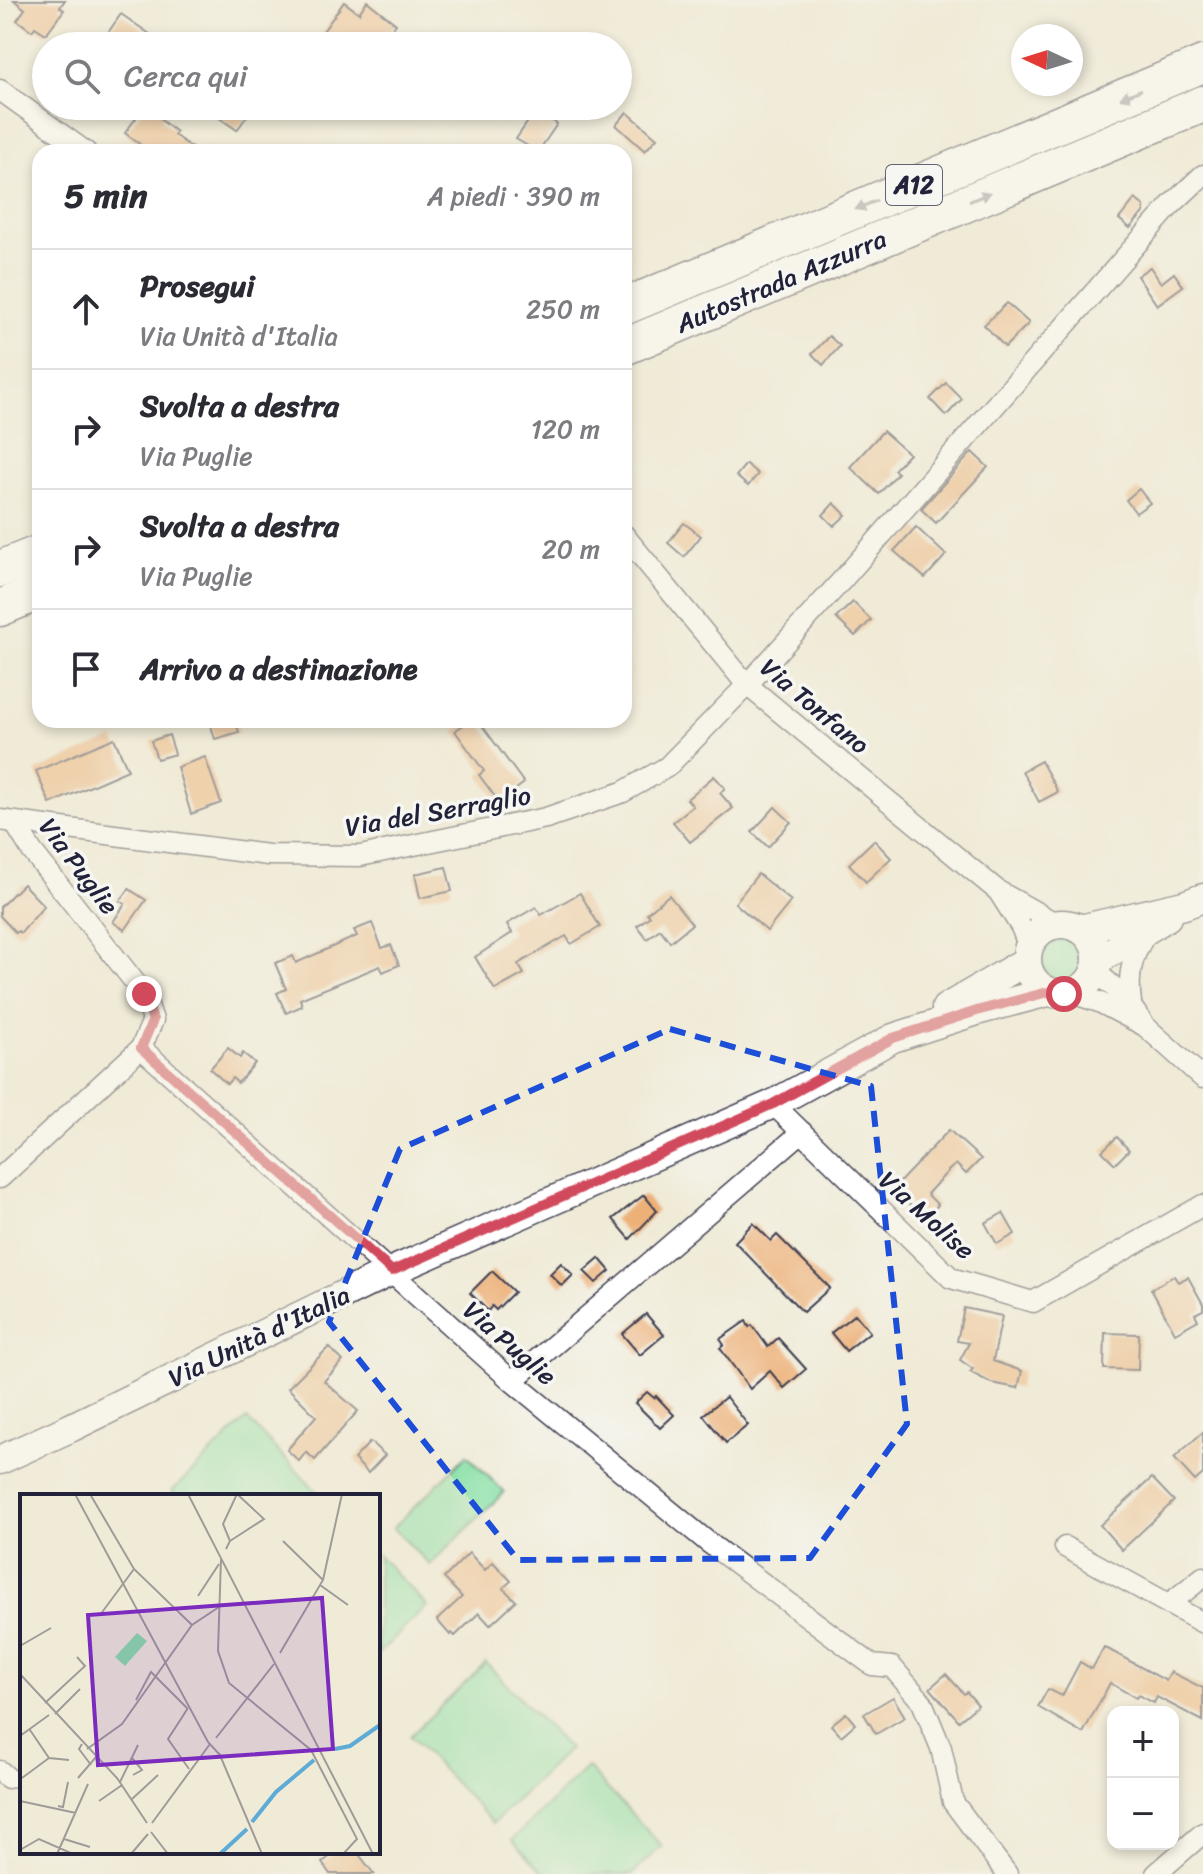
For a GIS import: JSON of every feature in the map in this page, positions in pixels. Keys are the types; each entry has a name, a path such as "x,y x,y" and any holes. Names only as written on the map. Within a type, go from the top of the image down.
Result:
{"highway":[{"name":"Autostrada Azzurra","path":"632,304 1203,64"},
{"name":"Autostrada Azzurra","path":"632,344 1203,104"},
{"path":"0,569 32,556"},
{"path":"0,608 32,594"}],"main road":[{"path":"1194,901 1096,966 1086,985 1060,992 1031,976 1028,954 1037,934 1194,901"},
{"path":"1068,926 1093,943 1096,966"},
{"path":"893,1038 1028,954"},
{"name":"Via Unità d'Italia","path":"0,1460 392,1271 773,1104 893,1038 980,1010 1060,992"}],"street":[{"path":"0,90 32,113"},
{"path":"42,120 75,144"},
{"name":"Via del Serraglio","path":"7,821 268,855 360,856 546,818 623,792 667,767 747,685 1170,206 1203,175"},
{"name":"Via Tonfano","path":"632,545 747,685 998,891"},
{"name":"Via Puglie","path":"7,821 144,994 153,1020 141,1048 512,1381 734,1561 872,1665 892,1667 922,1702 941,1748 953,1802 1007,1874"},
{"path":"998,891 1068,926"},
{"path":"998,891 1013,911 1028,954"},
{"path":"1131,1002 1129,979 1133,958 1151,927"},
{"path":"1096,966 1131,1002 1145,1026"},
{"path":"1060,992 1099,1002 1145,1026 1203,1078"},
{"path":"0,1178 141,1048"},
{"name":"Via Molise","path":"773,1104 951,1278 1033,1302 1203,1205"},
{"path":"512,1381 802,1132"},
{"path":"1065,1547 1203,1623"},
{"path":"1169,1604 1203,1577"},
{"path":"1156,1874 1203,1833"}],"highlighted area":[{"path":"670,1029 871,1086 907,1424 810,1558 518,1560 329,1322 400,1149"}],"green space":[{"path":"1063,939 1078,945 1084,960 1078,975 1063,981 1048,975 1042,960 1048,945"},
{"path":"247,1419 319,1494 175,1494 172,1491"},
{"path":"467,1455 504,1492 430,1565 393,1528"},
{"path":"380,1557 427,1606 380,1652"},
{"path":"486,1663 569,1749 493,1823 410,1736"},
{"path":"587,1767 662,1846 633,1874 545,1874 512,1840"}],"building":[{"path":"14,0 65,0 60,7 64,10 48,32 35,27 32,31 17,20 25,9"},
{"path":"367,1 396,24 390,32 323,32 344,2 359,13"},
{"path":"121,14 147,32 109,32"},
{"path":"632,116 657,138 645,151 616,125 620,120 632,120"},
{"path":"135,120 161,120 187,144 139,144 125,133"},
{"path":"222,120 244,120 237,130"},
{"path":"529,120 551,120 557,124 543,144 524,144 516,139"},
{"path":"1135,199 1144,206 1144,212 1130,228 1119,219"},
{"path":"1150,267 1161,283 1174,273 1183,286 1157,305 1137,276"},
{"path":"1007,303 1029,323 1005,347 984,325"},
{"path":"829,336 840,346 823,365 812,354"},
{"path":"946,383 962,399 946,416 930,399"},
{"path":"883,431 909,454 894,470 898,473 879,494 850,467"},
{"path":"972,452 988,467 936,523 921,509"},
{"path":"746,464 758,474 748,486 736,476"},
{"path":"1139,489 1150,503 1136,513 1126,500"},
{"path":"834,503 846,515 834,526 823,515"},
{"path":"684,523 701,536 684,557 668,543"},
{"path":"916,527 946,555 925,578 894,551"},
{"path":"853,602 871,620 855,636 836,618"},
{"path":"212,728 238,728 239,732 215,739"},
{"path":"459,728 484,728 524,783 499,802 479,775 484,771 455,731"},
{"path":"169,735 175,754 157,759 151,741"},
{"path":"114,738 128,770 50,804 36,771"},
{"path":"205,757 221,803 191,814 177,767"},
{"path":"1041,761 1058,792 1039,802 1022,771"},
{"path":"714,776 725,788 720,793 733,808 690,842 673,822 693,806 687,799"},
{"path":"775,807 791,822 768,847 752,832"},
{"path":"874,840 891,858 866,882 849,864"},
{"path":"446,867 452,891 420,898 415,874"},
{"path":"758,874 791,901 767,931 735,903"},
{"path":"23,884 44,906 21,933 16,933 0,916 0,907"},
{"path":"129,889 146,900 125,930 113,922 125,904 120,901"},
{"path":"580,893 600,927 571,944 566,936 518,964 524,974 495,990 475,957 512,933 507,924 536,907 541,915"},
{"path":"669,895 692,924 670,942 660,929 647,939 637,926"},
{"path":"372,923 382,948 391,945 399,965 383,972 380,966 300,999 302,1006 286,1013 277,993 286,989 275,963 293,956 296,963 357,936 354,930"},
{"path":"228,1048 240,1058 243,1053 255,1063 238,1083 232,1078 227,1084 210,1069"},
{"path":"949,1130 981,1159 966,1174 956,1164 949,1170 927,1194 938,1205 925,1219 893,1189"},
{"path":"1117,1137 1129,1150 1115,1164 1102,1151"},
{"path":"644,1195 657,1211 630,1239 613,1219"},
{"path":"1003,1213 1015,1234 997,1244 985,1223"},
{"path":"753,1223 771,1241 777,1235 830,1288 803,1312 735,1242"},
{"path":"599,1258 610,1271 596,1283 584,1271"},
{"path":"561,1263 573,1275 562,1286 550,1274"},
{"path":"492,1271 514,1292 496,1310 492,1306 488,1311 470,1293"},
{"path":"1174,1276 1178,1282 1188,1277 1203,1304 1203,1310 1195,1314 1198,1320 1175,1333 1151,1289"},
{"path":"964,1308 1002,1316 993,1361 1022,1371 1018,1388 991,1383 970,1372 973,1369 960,1360 969,1343 957,1341"},
{"path":"646,1314 664,1335 640,1355 622,1334"},
{"path":"855,1314 870,1332 846,1351 831,1333"},
{"path":"746,1321 768,1347 778,1338 806,1369 784,1388 770,1371 750,1389 720,1348 724,1345 720,1339"},
{"path":"1105,1333 1139,1334 1138,1370 1104,1369"},
{"path":"329,1347 343,1361 324,1381 358,1411 315,1460 306,1452 299,1461 287,1450 316,1416 288,1388"},
{"path":"647,1392 654,1398 656,1396 674,1415 660,1428 635,1403"},
{"path":"726,1397 748,1425 726,1443 703,1415"},
{"path":"1203,1432 1203,1474 1195,1481 1174,1458"},
{"path":"370,1442 385,1455 368,1473 354,1459"},
{"path":"1152,1478 1174,1501 1122,1550 1100,1525"},
{"path":"469,1553 485,1570 493,1562 511,1581 503,1588 516,1601 490,1625 479,1613 455,1636 450,1635 437,1620 462,1597 444,1578"},
{"path":"1104,1647 1166,1681 1171,1672 1203,1688 1203,1721 1157,1697 1154,1703 1138,1695 1136,1698 1110,1683 1083,1733 1038,1707 1048,1689 1062,1696 1080,1662 1092,1669"},
{"path":"946,1674 978,1705 959,1721 930,1688"},
{"path":"893,1697 905,1717 876,1734 864,1714"},
{"path":"846,1713 855,1724 841,1736 831,1725"},
{"path":"333,1854 359,1854 374,1874 330,1874 322,1863"}],"route":[{"path":"144,994 153,1020 141,1048 392,1271 773,1104 893,1038 1048,992 1064,994"}]}
